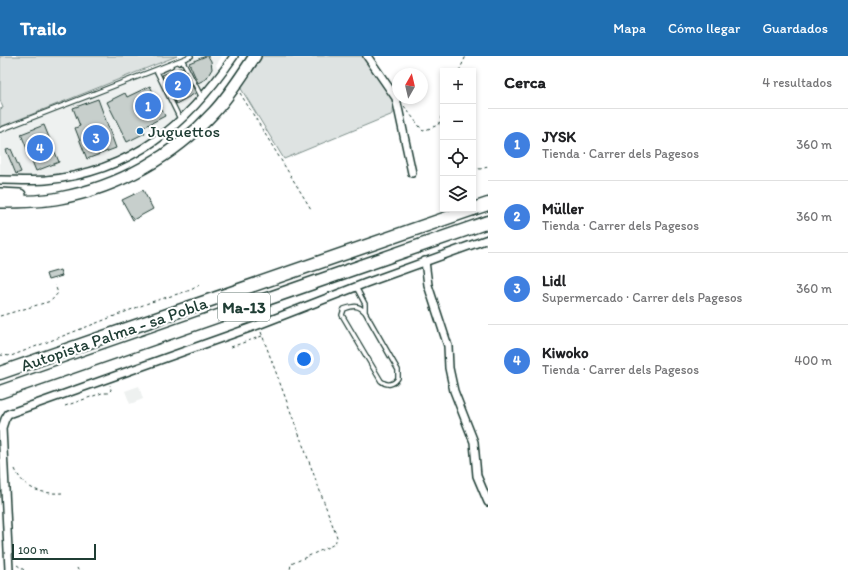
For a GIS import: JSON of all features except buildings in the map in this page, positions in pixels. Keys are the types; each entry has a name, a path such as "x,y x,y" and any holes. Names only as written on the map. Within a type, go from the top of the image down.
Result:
{"highway":[{"path":"0,194 29,195 73,189 104,179 145,160 177,138 206,112 247,56"},
{"path":"0,202 40,201 70,196 104,186 132,173 168,153 188,137 214,112 234,87 255,56"},
{"name":"Autopista Palma - sa Pobla","path":"476,208 488,204"},
{"name":"Autopista Palma - sa Pobla","path":"0,373 464,212"},
{"name":"Autopista Palma - sa Pobla","path":"0,392 488,222"}],"street":[{"path":"0,180 44,180 61,178 103,167 126,158 154,142 181,121 203,99 234,56"},
{"path":"367,56 392,92"},
{"path":"397,104 412,173"},
{"path":"9,570 2,437 4,419 11,413 258,325 425,261 488,240"},
{"path":"425,261 428,285 448,346 449,368 454,391 474,442 477,476 488,502"}],"lane":[{"path":"0,130 191,56"},
{"path":"181,121 157,72 183,61 203,99"},
{"path":"356,287 365,304 365,312 398,370 398,378 390,384 386,384 381,381 342,315 344,309 353,306 361,307 365,312"}],"path":[{"path":"460,68 466,56"},
{"path":"234,87 242,94 310,209"},
{"path":"401,104 423,131 432,128 440,122"},
{"path":"476,168 480,169 488,167"},
{"path":"0,316 51,301 58,293 55,285"},
{"path":"0,355 11,356 151,302 191,290 199,285"},
{"path":"258,325 338,539 335,544 292,564 290,570"},
{"path":"231,348 262,336"},
{"path":"65,406 109,392 111,388 108,378"},
{"path":"15,469 22,481 34,490 47,493 62,493"},
{"path":"17,565 24,570"}],"shaded area":[{"path":"0,56 177,56 0,127 0,109 3,108 0,100"},
{"path":"192,56 222,56 216,65 219,72 202,93 178,118 151,138 127,152 85,169 69,173 0,177 0,132"},
{"path":"261,56 363,56 392,96 392,104 394,104 393,114 284,159 240,87"},
{"path":"139,386 143,399 130,404 125,391"}],"place":[{"name":"Müller","path":"178,85"},
{"name":"JYSK","path":"148,106"},
{"name":"Juguettos","path":"140,131"},
{"name":"Lidl","path":"96,138"},
{"name":"Kiwoko","path":"40,148"}]}
